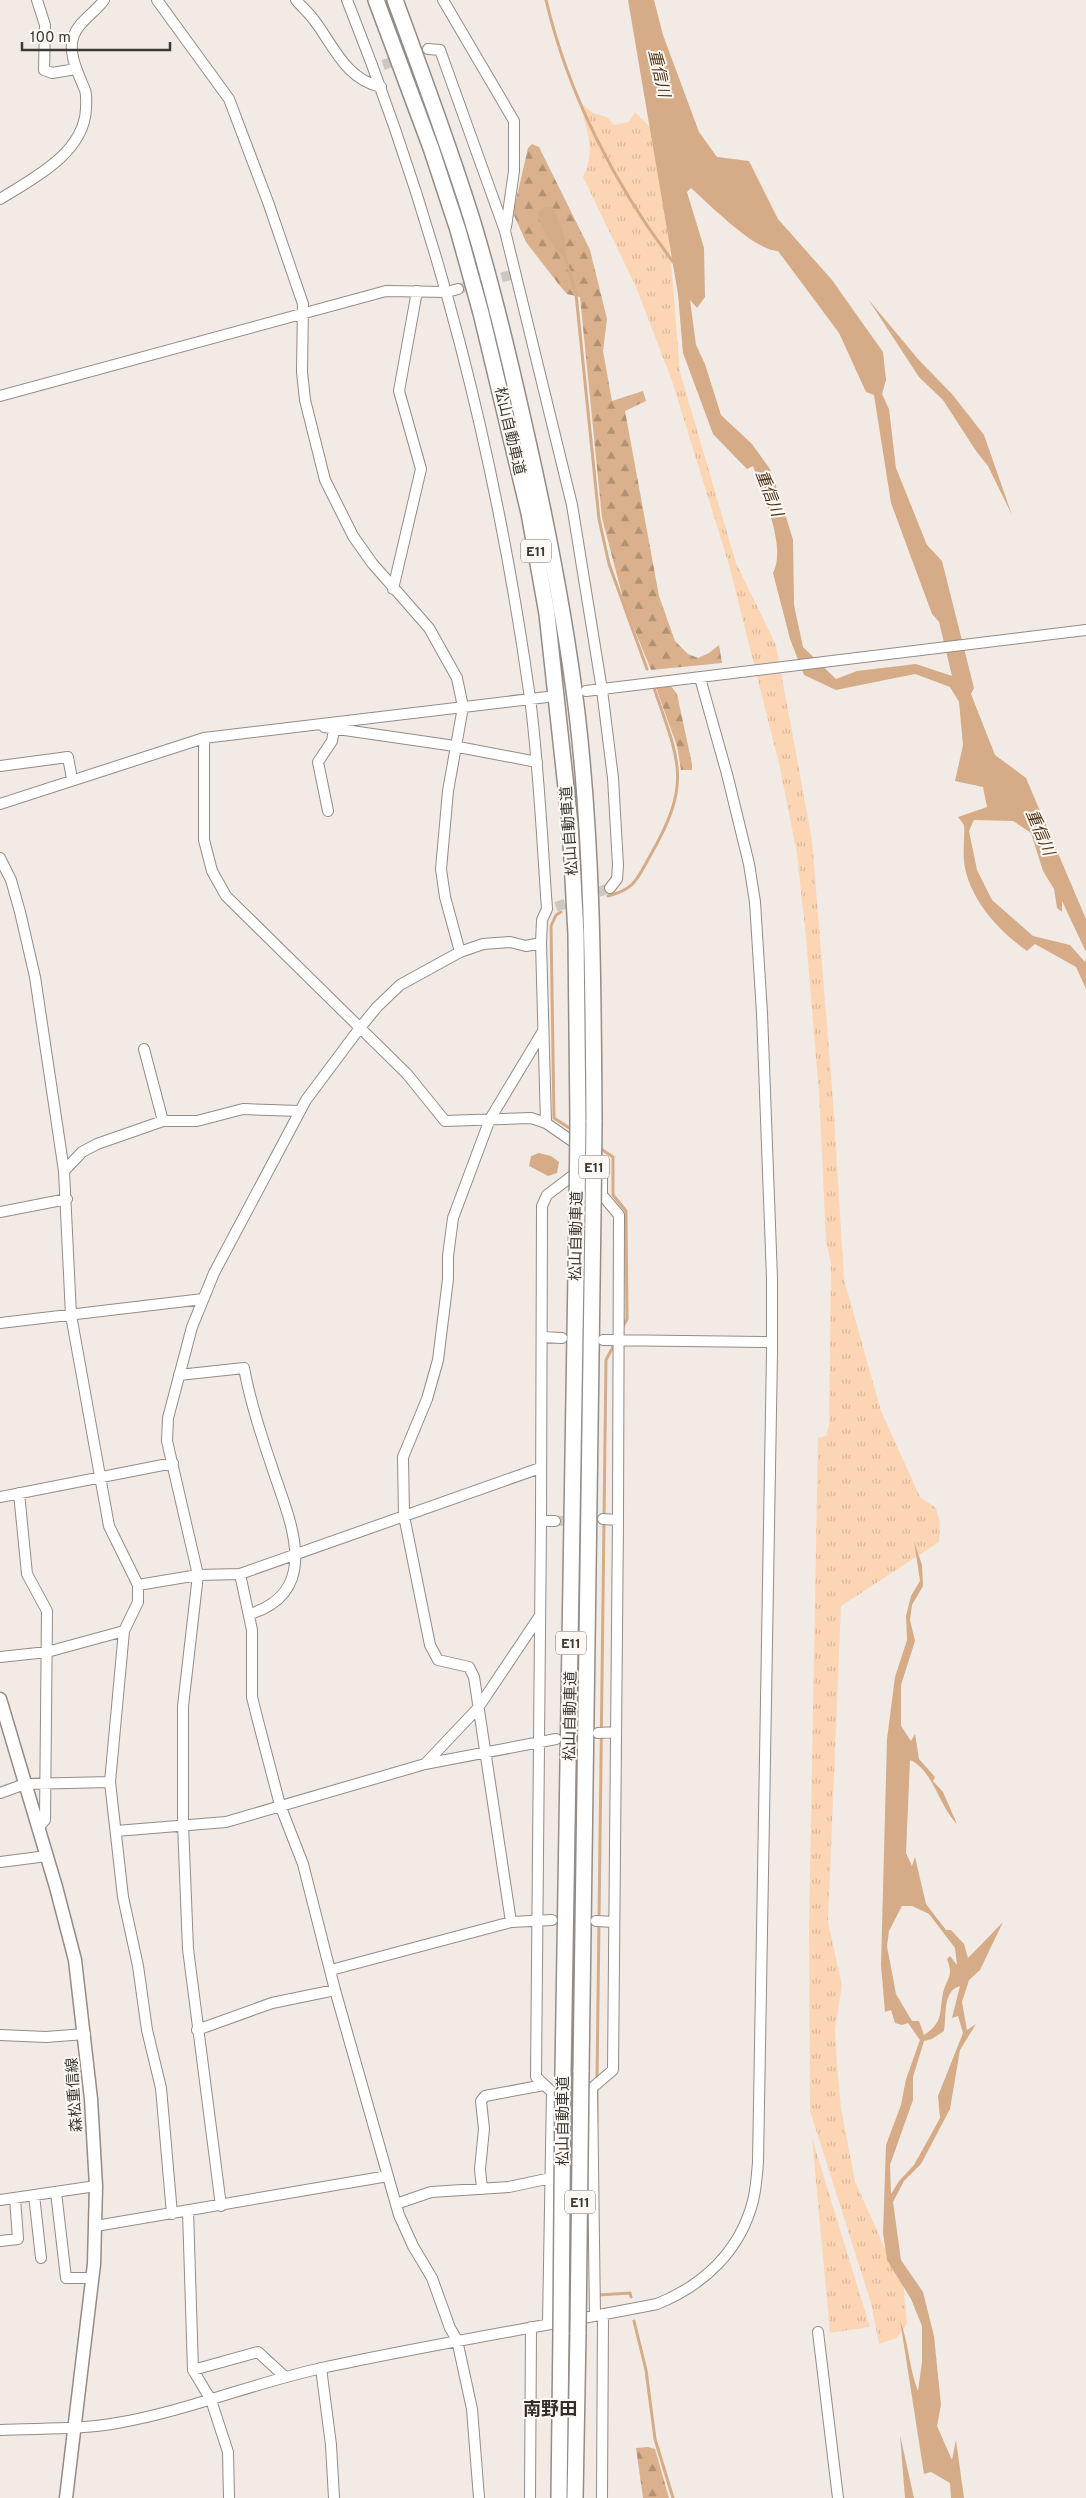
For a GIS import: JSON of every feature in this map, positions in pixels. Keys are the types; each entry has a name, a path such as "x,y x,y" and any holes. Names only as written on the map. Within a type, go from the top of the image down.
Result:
{"highway":[{"name":"松山自動車道","path":"376,0 431,148 458,230 481,313 529,513 547,614 570,833 576,934 578,1123 563,2074 554,2328 559,2498"},
{"name":"松山自動車道","path":"394,0 448,145 494,299 544,510 563,613 577,715 587,825 592,932 594,1122 575,2498"}],"main road":[{"name":"森松重信線","path":"0,1699 3,1717 47,1856 75,1960 85,2034 96,2186 96,2226 92,2278 66,2498"}],"street":[{"path":"37,0 45,25 44,70 52,73 76,69"},
{"path":"0,199 55,162 71,146 85,122 87,94 76,69 71,48 74,33 104,0"},
{"path":"157,0 229,99 303,304 302,372 305,400 325,480 353,536 394,589 429,628 457,678 463,707 458,747 448,791 441,870 445,897 460,952"},
{"path":"296,0 315,20 335,54 344,64 367,84 381,87"},
{"path":"347,0 378,66 381,87 419,196 448,292 471,382 496,495 530,699 551,908 542,920 541,943 546,1124"},
{"path":"443,0 514,122 514,171 505,230"},
{"path":"428,49 440,50 505,230 514,274 572,506 602,690 613,778 618,865 617,879 610,888"},
{"path":"0,396 386,291 448,292 458,289"},
{"path":"394,589 421,469 399,391 417,291"},
{"path":"586,691 1086,630"},
{"path":"0,2430 75,2428 116,2424 211,2400 284,2376 457,2340 532,2327 554,2328 599,2315 656,2304 696,2285 728,2254 744,2228 754,2200 758,2162 772,1278 755,902 729,783 700,678"},
{"path":"0,804 72,779 204,738 547,697"},
{"path":"316,725 458,747 537,762"},
{"path":"328,811 318,762 332,741 334,729"},
{"path":"204,738 204,840 217,879 226,896 359,1029 407,1074 445,1121 531,1118 546,1124 602,1162 602,1195 619,1215 620,1341 612,2070 592,2088 602,2498"},
{"path":"0,766 68,757 72,779"},
{"path":"0,858 11,880 27,939 51,1074 67,1199 72,1315 100,1479 109,1526 138,1585 138,1602 124,1631 110,1782 123,1897 138,1966 147,2030 161,2088 172,2214"},
{"path":"221,2206 188,1949 182,1824 183,1706 198,1575 167,1441 168,1418 192,1327 214,1273 300,1111 359,1029 377,1007 400,986 460,952 483,944 510,942 526,946 541,943"},
{"path":"511,1922 474,1677 469,1667 438,1660 430,1645 404,1516 402,1457 427,1399 438,1360 448,1279 448,1248 453,1218 490,1120 544,1030"},
{"path":"144,1049 164,1121"},
{"path":"64,1171 82,1152 97,1144 164,1121 197,1120 243,1109 300,1111"},
{"path":"554,2328 551,2178 552,2092 536,2077 539,1617 542,1521 540,1468 542,1206 547,1195 580,1171 588,1153"},
{"path":"0,1212 67,1199"},
{"path":"0,1323 203,1299"},
{"path":"542,1337 562,1338"},
{"path":"603,1340 772,1342"},
{"path":"179,1375 244,1368 258,1427 292,1522 295,1543 293,1572 285,1592 263,1610 250,1614"},
{"path":"0,1497 100,1479 172,1463"},
{"path":"138,1585 198,1575 240,1574 540,1468"},
{"path":"19,1493 27,1574 48,1611 44,1820 38,1828"},
{"path":"603,1520 618,1520"},
{"path":"542,1521 555,1521"},
{"path":"240,1574 252,1630 252,1697 280,1805 303,1864 335,1990 396,2204 407,2233 432,2278 457,2340 472,2409 479,2498"},
{"path":"425,1764 478,1708 539,1617"},
{"path":"0,1657 47,1652 124,1631"},
{"path":"598,1733 616,1732"},
{"path":"116,1831 182,1824 226,1822 425,1764 556,1739"},
{"path":"0,1793 25,1784 110,1782"},
{"path":"0,1862 47,1856"},
{"path":"331,1970 511,1922 552,1920"},
{"path":"596,1921 614,1922"},
{"path":"197,2030 272,2004 335,1990"},
{"path":"0,2035 46,2037 85,2034"},
{"path":"482,2189 480,2169 484,2129 481,2101 485,2096 544,2085"},
{"path":"96,2226 388,2176"},
{"path":"396,2204 431,2192 509,2187 551,2178"},
{"path":"0,2200 96,2186"},
{"path":"56,2192 66,2278 92,2278"},
{"path":"34,2195 40,2258"},
{"path":"0,2241 18,2238 15,2198"},
{"path":"188,2211 194,2370 211,2400 228,2452 229,2498"},
{"path":"530,2498 532,2327"},
{"path":"818,2332 838,2498"},
{"path":"194,2370 258,2352 284,2376"},
{"path":"321,2368 331,2445 334,2498"}],"green space":[{"path":"579,101 593,113 607,117 614,125 629,122 635,112 661,138 680,372 736,563 776,645 812,840 833,1100 844,1279 881,1411 920,1497 936,1508 940,1523 939,1542 841,1606 828,1922 842,1985 835,2029 837,2065 841,2108 855,2181 885,2249 903,2280 907,2324 897,2338 879,2344 871,2303 810,2111 809,1925 818,1438 826,1436 829,1425 831,1264 826,1240 819,1093 797,854 780,768 729,565 672,381 636,287 583,177 587,167 590,148"},
{"path":"532,144 539,147 590,250 607,319 603,351 612,401 643,391 646,401 625,411 659,596 675,641 688,654 698,658 709,653 719,645 722,663 651,670 625,606 602,518 580,297 567,294 560,286 526,242 513,213 528,148"},
{"path":"671,686 677,694 692,770 681,770 677,746 656,688"},
{"path":"812,2138 870,2327 830,2333"},
{"path":"648,2447 655,2449 669,2498 643,2498 636,2448"}],"water":[{"name":"重信川","path":"628,0 654,0 663,35 699,132 717,157 749,161 778,219 832,280 883,352 886,380 882,394 889,409 896,468 927,545 942,561 974,688 971,694 995,755 1026,778 1086,919 1086,952 1062,901 1062,912 1057,908 1054,889 1043,871 1031,833 1013,821 974,820 969,831 977,870 992,900 1033,936 1070,945 1085,962 1086,958 1086,989 1076,967 1035,944 1027,951 1007,935 988,915 974,893 964,863 964,825 958,817 987,807 983,787 955,781 963,745 959,702 950,687 915,674 836,690 804,675 790,639 773,573 777,562 777,549 772,520 753,466 747,469 713,434 683,353 678,294","holes":["691,188 745,235 768,249 778,251 839,333 866,392 874,395 891,503 932,614 939,622 952,676 916,664 857,671 836,679 803,647 794,605 793,540 770,469 752,444 721,415 705,364 696,345 690,300 697,308 705,297 704,248 687,192"]},
{"path":"544,207 552,207 560,225 566,245 565,257 551,243 542,226 537,213"},
{"path":"868,299 918,359 952,394 984,435 1012,515 988,466 943,400 919,377"},
{"path":"539,1153 551,1156 559,1162 557,1173 548,1176 529,1166 531,1156"},
{"path":"914,1541 922,1565 923,1586 912,1605 910,1620 915,1641 901,1685 901,1726 911,1741 915,1734 919,1759 935,1777 933,1781 943,1792 957,1824 945,1808 925,1772 910,1760 906,1853 912,1866 915,1857 926,1904 946,1930 951,1930 964,1944 968,1958 1003,1922 980,1970 969,1980 962,2002 967,2030 976,2024 960,2050 950,2109 921,2164 904,2181 893,2202 901,2260 923,2292 934,2336 941,2405 937,2426 952,2460 956,2440 964,2498 951,2498 950,2483 931,2472 924,2474 900,2320 918,2391 922,2362 922,2326 911,2299 887,2260 883,2233 886,2145 901,2105 906,2079 920,2040 908,2023 902,2025 895,2023 891,2010 885,2012 881,1965 887,1739 895,1677 907,1640 906,1616 911,1596 920,1581","holes":["902,1906 912,1906 929,1914 955,1948 957,1965 950,1956 947,1959 950,1973 943,1993 940,2016 935,2026 924,2035 919,2021 912,2021 896,1994 887,1946 889,1931","960,1986 952,2018 958,2016 963,2033 938,2096 940,2118 914,2165 899,2181 891,2194 890,2165 913,2100 913,2077 924,2041 932,2039 944,2031 948,1998 950,1993"]},
{"path":"900,2435 914,2498 905,2498"}],"waterway":[{"path":"546,0 567,70 596,138 632,203 674,263"},
{"path":"564,254 576,294 599,519 609,564 647,669"},
{"path":"608,896 624,890 638,877 663,831 677,791 678,773 675,755 654,688"},
{"path":"561,912 556,915 551,926 554,1118 574,1131"},
{"path":"598,1147 613,1157 613,1195 626,1211 627,1319 622,1328"},
{"path":"597,2080 606,1360 615,1343"},
{"path":"597,2086 597,2122"},
{"path":"598,2293 598,2295 630,2293 631,2297"},
{"path":"634,2321 646,2370 655,2439 673,2498"}],"tunnel":[{"path":"383,65 428,49"},
{"path":"458,289 511,275"},
{"path":"556,907 610,888"},
{"path":"555,1521 595,1520"}],"district":[{"name":"南野田","path":"550,2409"}]}
